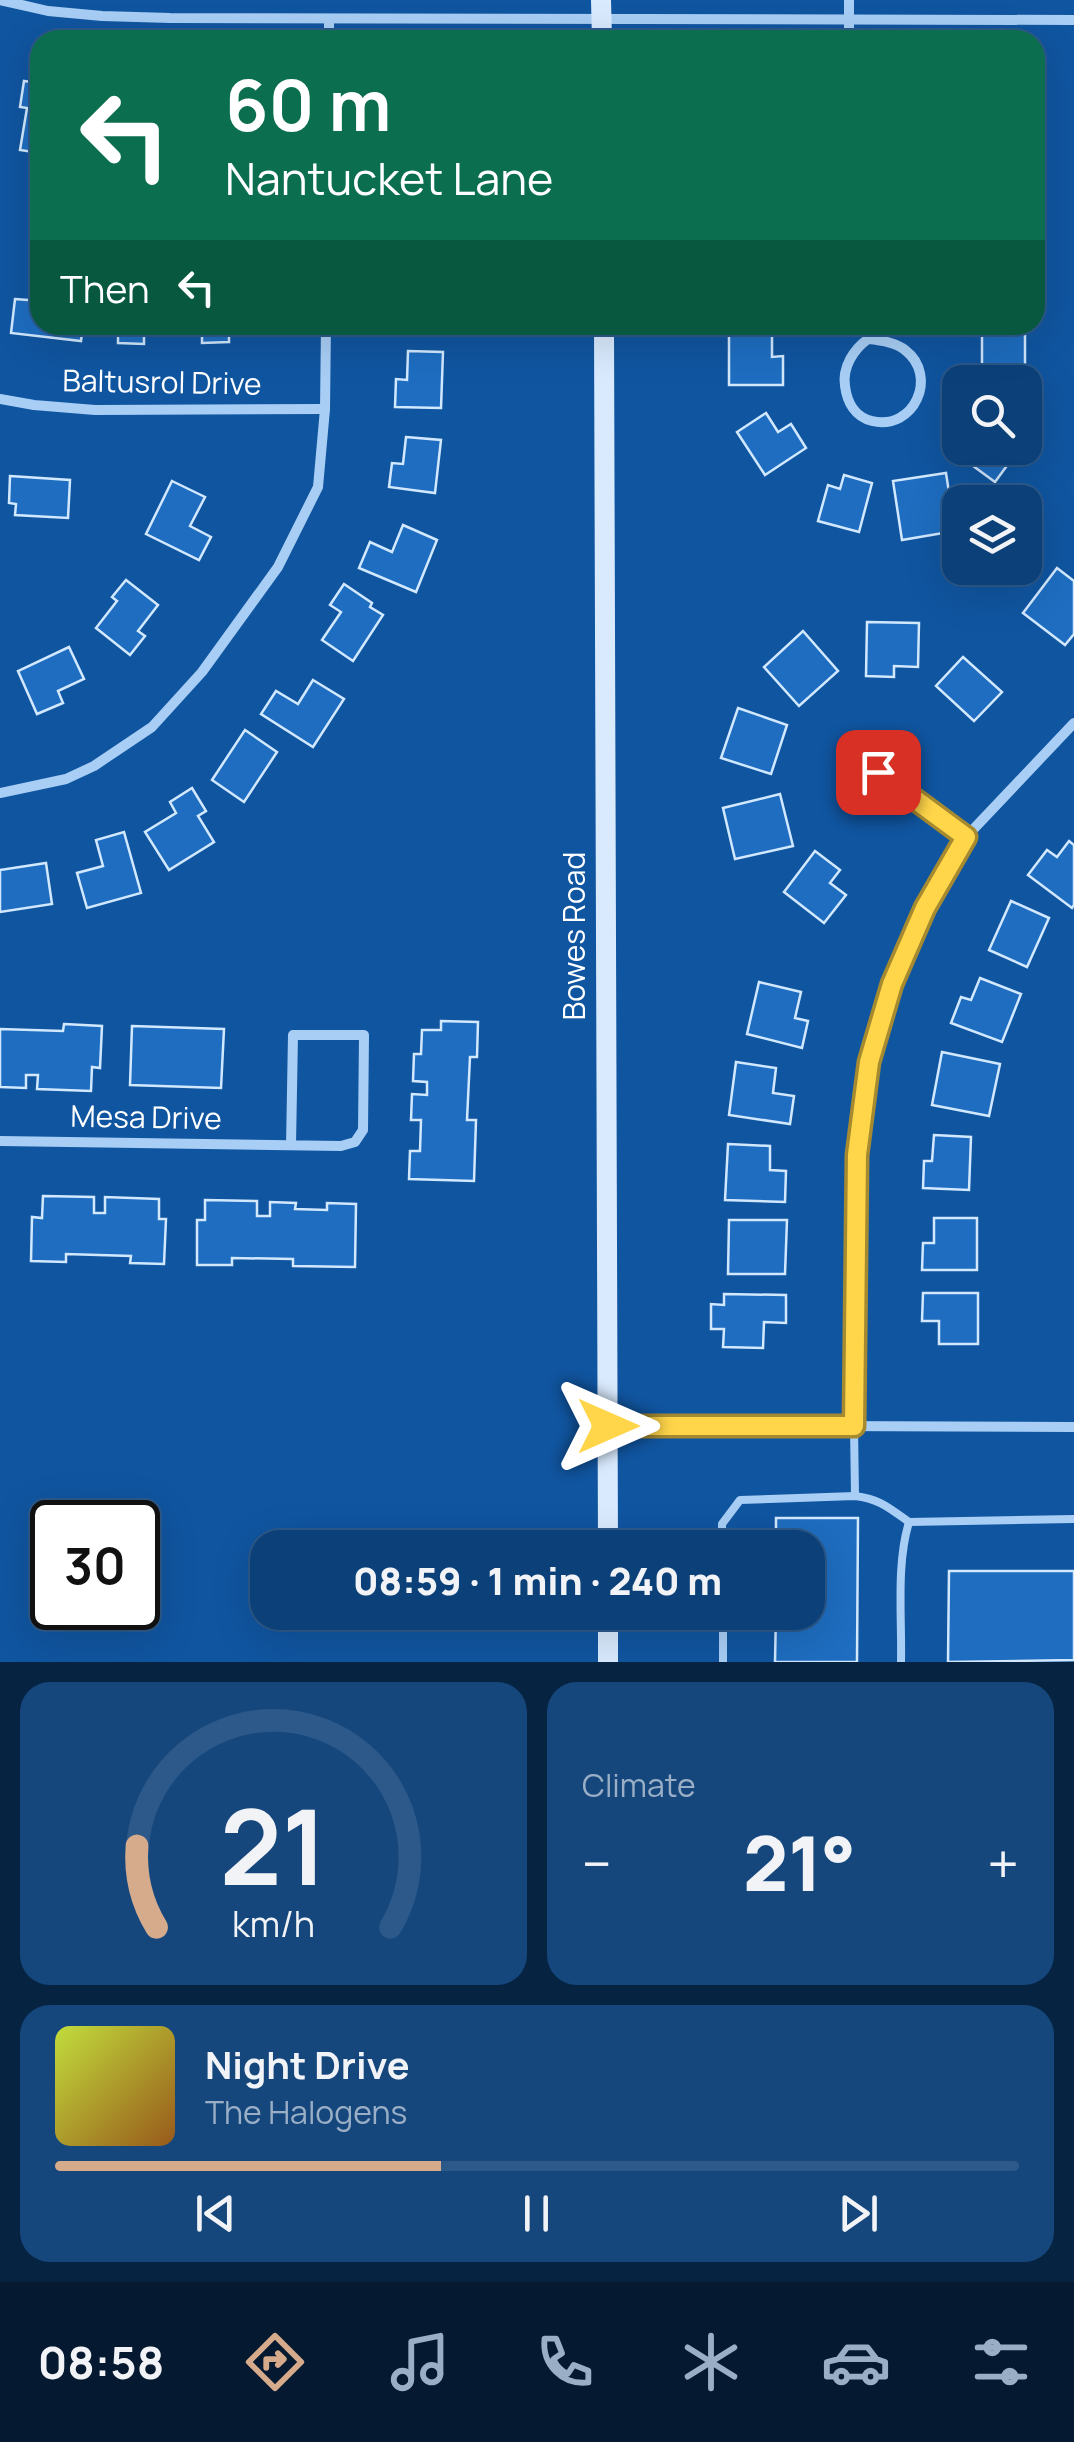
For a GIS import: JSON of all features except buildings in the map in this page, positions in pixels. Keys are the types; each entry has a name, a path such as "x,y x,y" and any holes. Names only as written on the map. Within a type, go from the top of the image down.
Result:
{"main road":[{"name":"Bowes Road","path":"604,335 608,1530"},
{"path":"608,1630 608,1662"}],"street":[{"path":"0,0 48,11 102,16 329,18 602,9 849,19 1074,20"},
{"path":"849,0 850,30"},
{"path":"329,18 329,30"},
{"path":"0,793 66,779 94,766 152,727 202,672 278,567 318,486 326,335"},
{"path":"868,338 905,349 918,365 918,402 902,418 882,424 864,419 850,405 844,381 856,347 868,338"},
{"name":"Baltusrol Drive","path":"0,399 94,410 325,409"},
{"path":"854,1426 857,1155 869,1062 892,984 925,908 966,837 1074,723"},
{"path":"878,772 966,837"},
{"name":"Mesa Drive","path":"0,1141 342,1146 354,1142 363,1130 364,1035 293,1036 291,1145"},
{"path":"608,1426 1074,1427"}],"lane":[{"path":"854,1426 855,1496"},
{"path":"722,1530 722,1524 740,1500 855,1496 882,1502 909,1522 1074,1519"},
{"path":"901,1662 903,1551 909,1522"},
{"path":"722,1630 722,1662"}],"route":[{"path":"608,1426 854,1426 857,1155 869,1062 892,984 925,908 966,837 878,772"}]}
